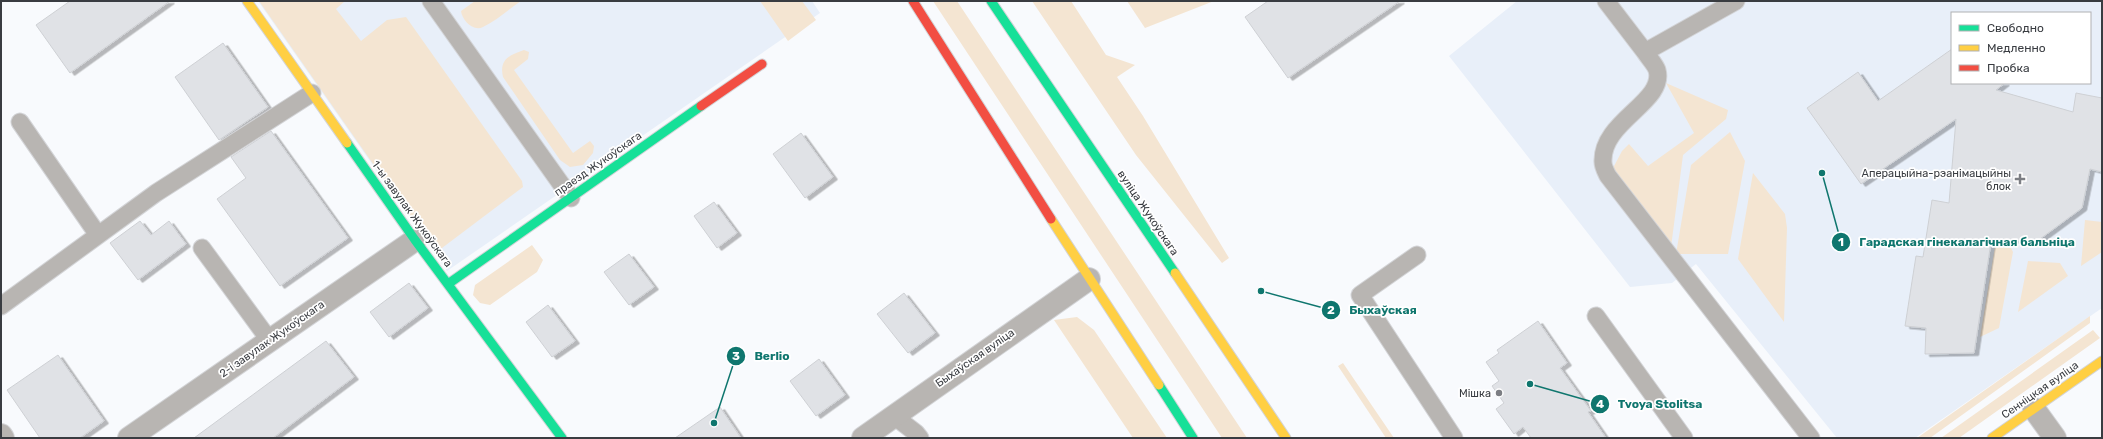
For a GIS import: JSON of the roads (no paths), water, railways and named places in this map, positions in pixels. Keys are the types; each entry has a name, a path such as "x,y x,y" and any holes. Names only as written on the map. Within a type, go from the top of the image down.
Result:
{"street":[{"name":"1-ы завулак Жукоўскага","path":"247,1 415,240 562,438"},
{"path":"913,1 1089,279 1193,438"},
{"name":"вуліца Жукоўскага","path":"991,1 1286,438"},
{"name":"праезд Жукоўскага","path":"448,284 762,64"},
{"name":"2-і завулак Жукоўскага","path":"129,438 415,240"},
{"name":"Быхаўская вуліца","path":"862,438 1089,279"},
{"name":"Сенніцкая вуліца","path":"1992,438 2102,361"},
{"path":"2034,409 2055,438"}],"lane":[{"path":"431,1 571,198"},
{"path":"1606,1 1657,70 1656,85 1650,96 1628,115 1611,134 1604,150 1602,163 1608,176 1811,438"},
{"path":"1645,52 1736,1"},
{"path":"1,306 156,193 312,93"},
{"path":"20,122 98,235"},
{"path":"202,248 270,341"},
{"path":"1417,255 1360,295 1454,438"},
{"path":"1596,316 1684,438"},
{"path":"894,416 916,433 920,438"}],"place":[{"name":"Гарадская гінекалагічная бальніца","path":"1822,173"},
{"name":"Аперацыйна-рэанімацыйны блок","path":"2020,179"},
{"name":"Быхаўская","path":"1261,291"},
{"name":"Tvoya Stolitsa","path":"1530,384"},
{"name":"Мішка","path":"1499,393"},
{"name":"Berlio","path":"714,423"}]}
